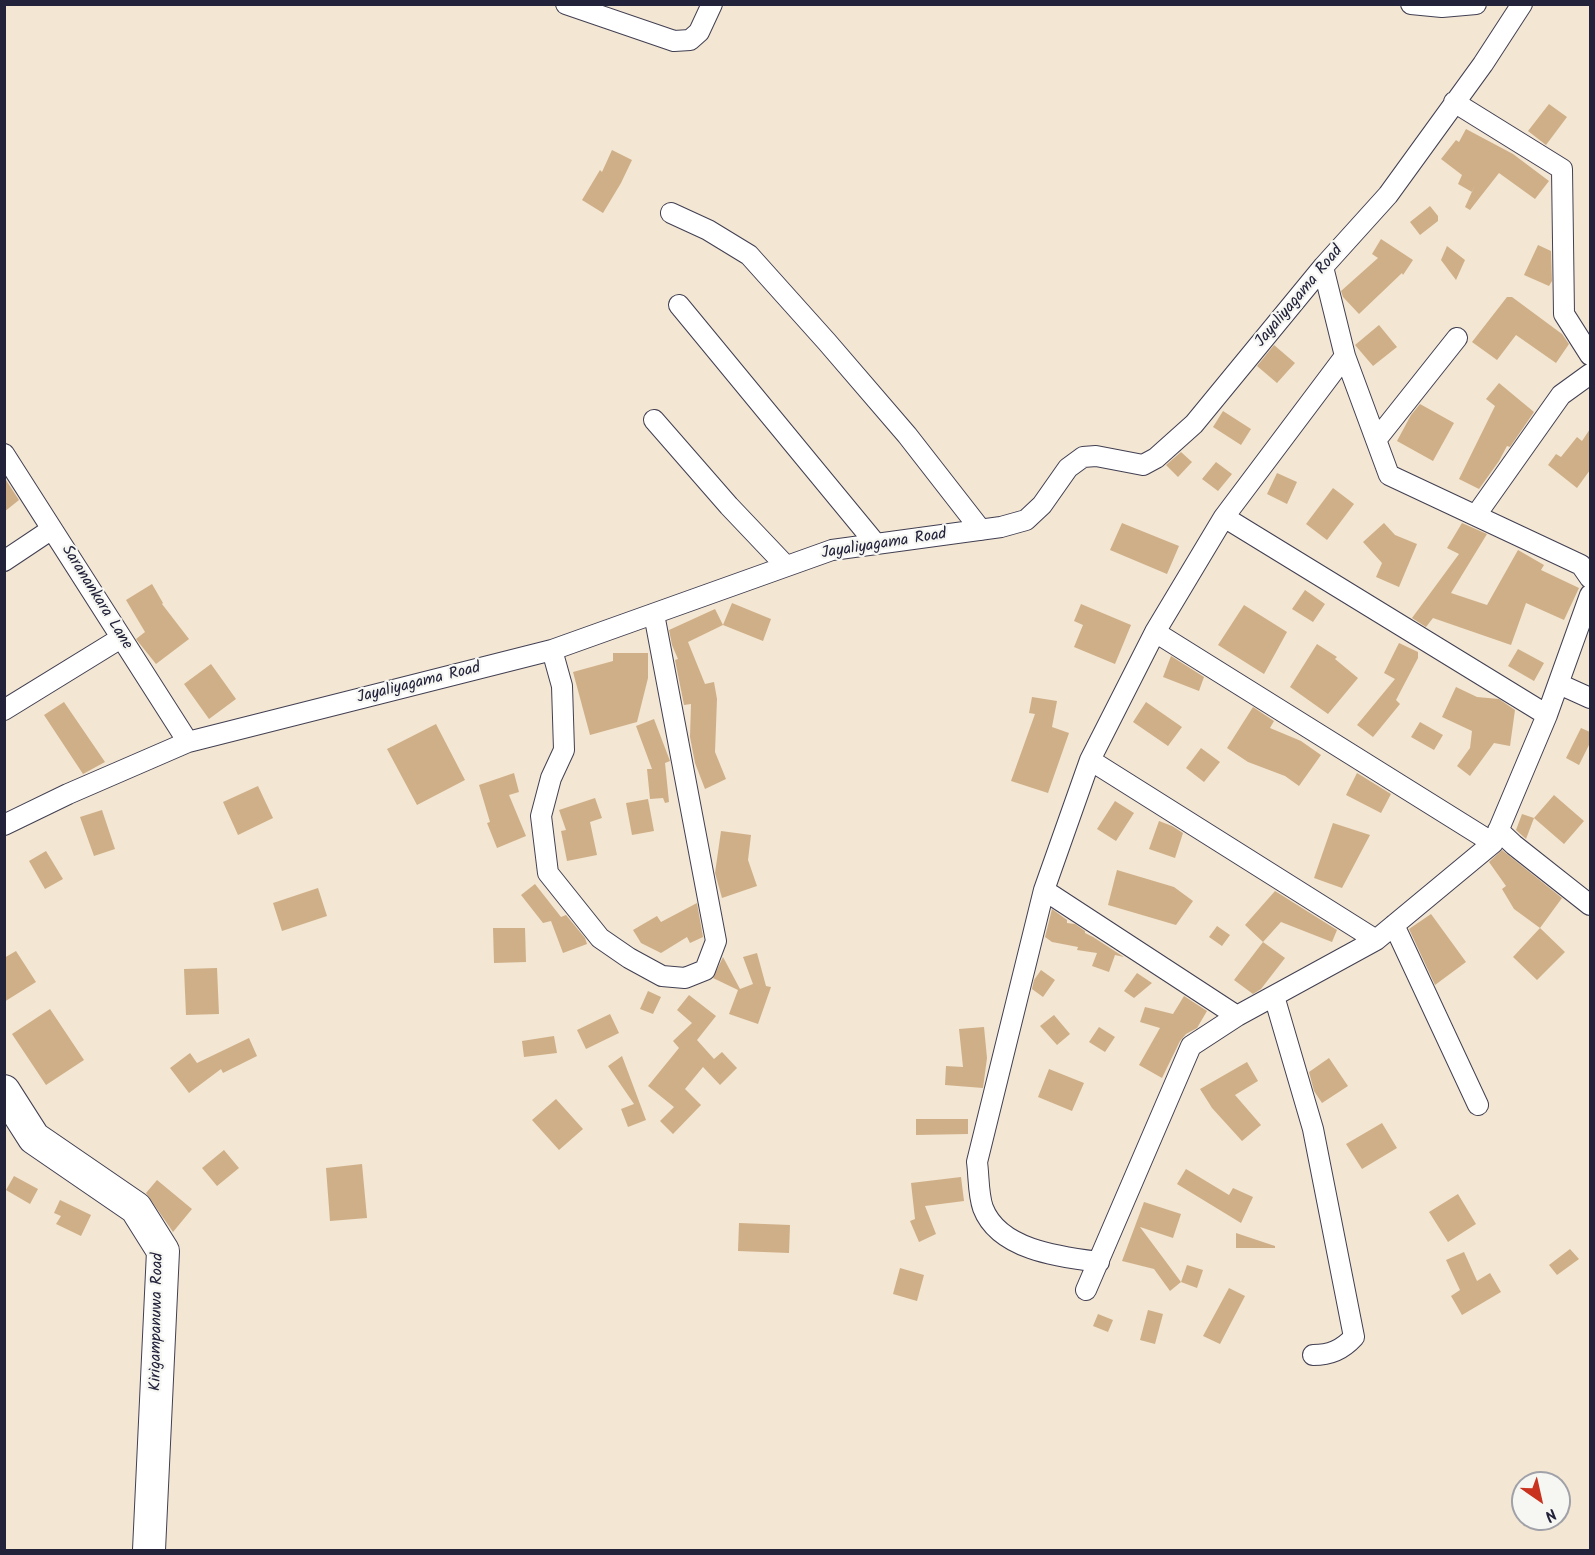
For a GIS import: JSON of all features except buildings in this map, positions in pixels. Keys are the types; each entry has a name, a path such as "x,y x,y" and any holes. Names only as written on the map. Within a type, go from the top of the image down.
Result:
{"main road":[{"name":"Kirigampanuwa Road","path":"4,1091 34,1138 136,1208 163,1251 149,1551"}],"street":[{"path":"566,4 674,41 690,40 699,32 712,4"},
{"path":"1411,4 1442,7 1476,4"},
{"name":"Jayaliyagama Road","path":"4,825 68,794 188,742 552,650 832,550 981,530 1026,520 1042,505 1068,468 1083,457 1096,456 1143,465 1156,458 1194,424 1323,267 1388,195 1483,64 1522,4"},
{"path":"1454,102 1562,169 1564,314 1590,355"},
{"path":"671,213 708,230 749,255 907,435 981,530"},
{"path":"1323,267 1345,356 1389,475 1581,566 1590,578"},
{"path":"679,305 876,544"},
{"path":"1376,440 1457,338"},
{"path":"1099,1262 1055,1256 1012,1240 990,1221 982,1206 977,1162 1044,890 1090,760 1155,632 1224,517 1345,356"},
{"path":"1476,515 1561,395 1590,374"},
{"path":"654,420 729,506 786,566"},
{"name":"Saranankara Lane","path":"4,454 188,742"},
{"path":"1224,517 1547,715"},
{"path":"4,561 52,529"},
{"path":"1086,1290 1191,1046 1237,1016 1376,940 1495,836 1547,715 1590,595"},
{"path":"552,650 562,687 564,750 551,778 540,816 548,873 600,938 628,958 662,976 685,978 705,970 716,941 654,614"},
{"path":"1155,632 1495,836 1514,845 1590,905"},
{"path":"4,710 121,638"},
{"path":"1558,684 1590,698"},
{"path":"1090,760 1376,940"},
{"path":"1044,890 1237,1016"},
{"path":"1394,925 1478,1105"},
{"path":"1274,996 1313,1129 1354,1338 1345,1346 1326,1355 1313,1355"}]}
